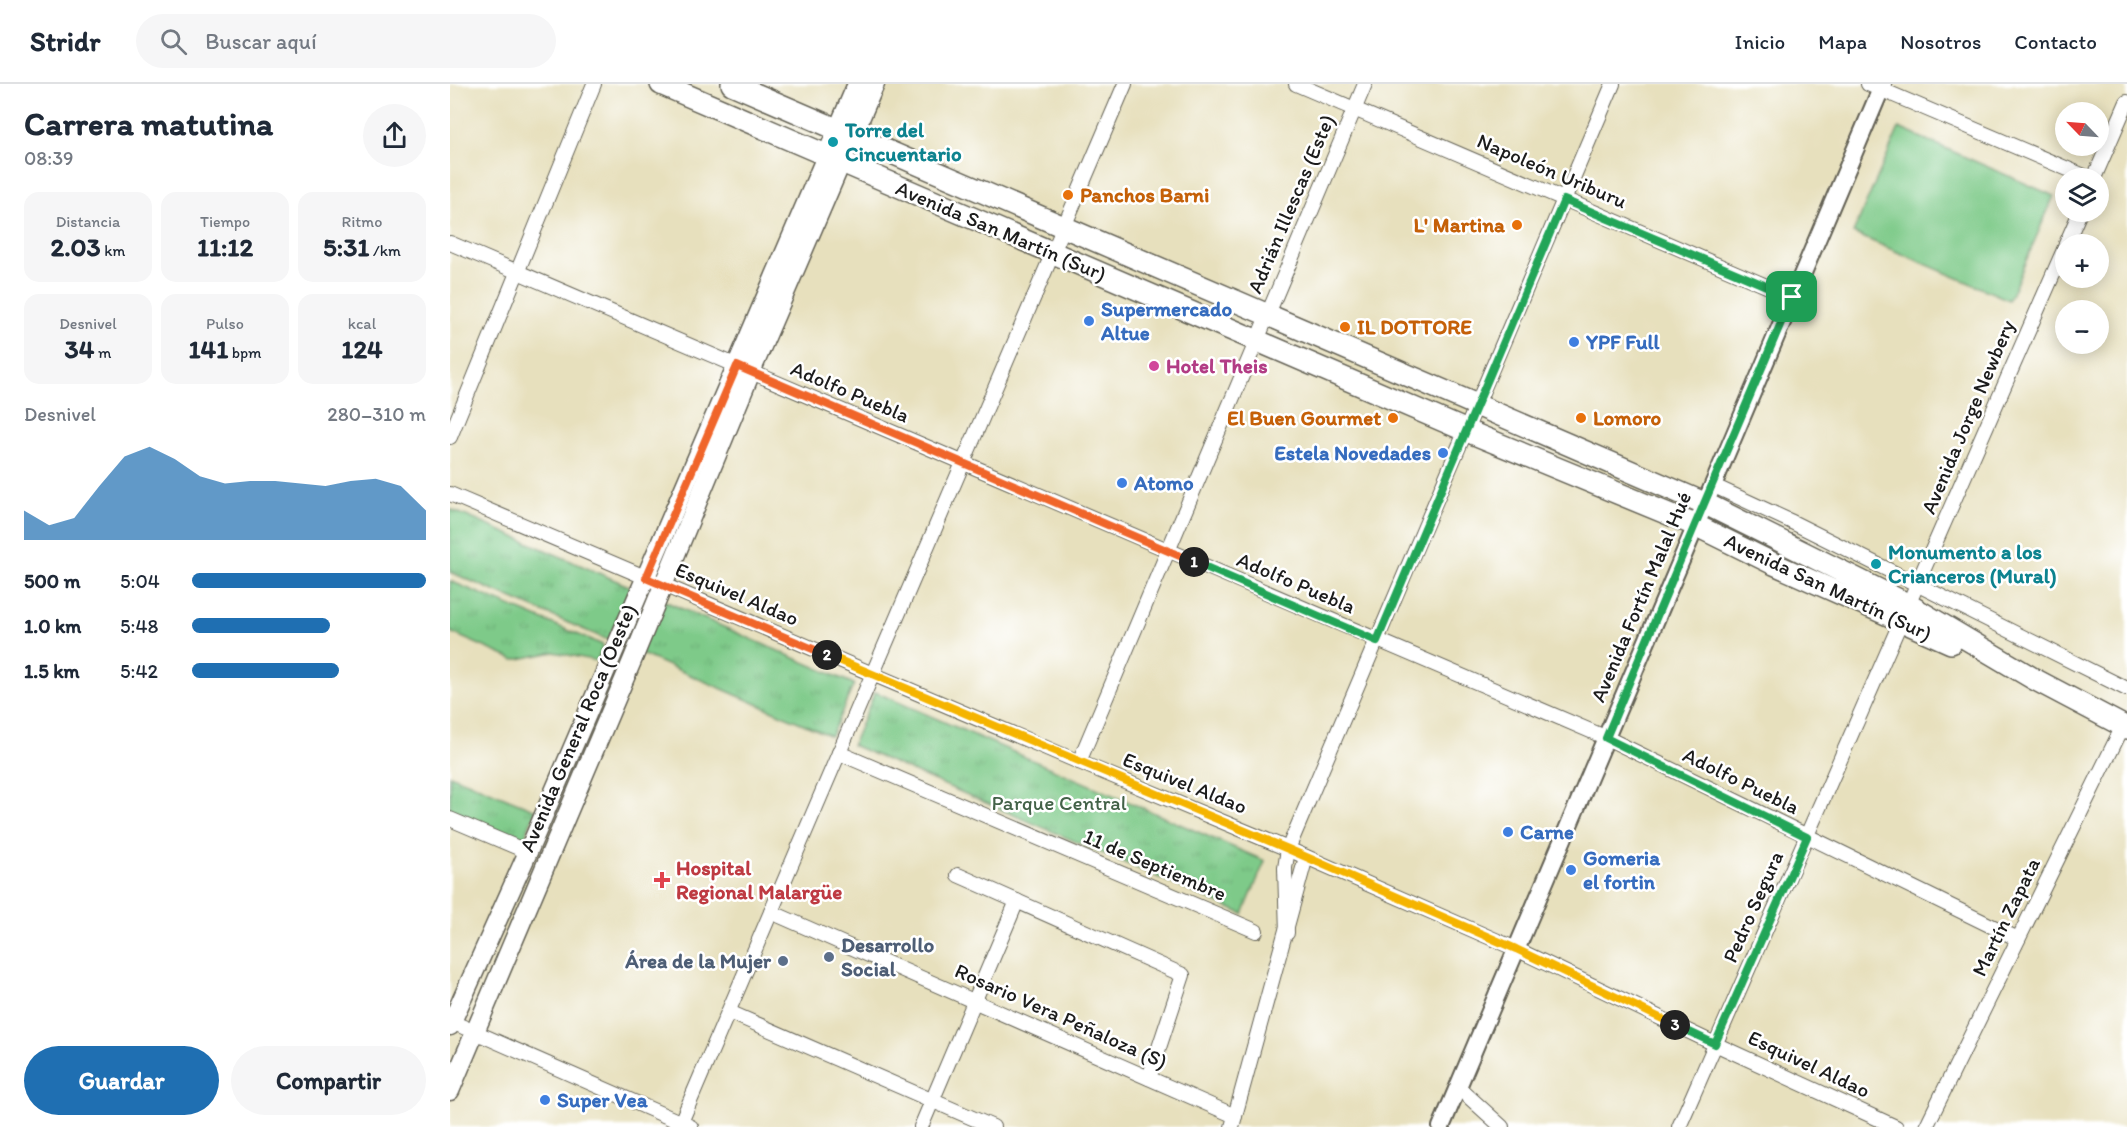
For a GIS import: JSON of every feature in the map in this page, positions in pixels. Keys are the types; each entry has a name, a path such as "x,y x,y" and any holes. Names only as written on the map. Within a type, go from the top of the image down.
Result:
{"highway":[{"name":"Avenida San Martín (Sur)","path":"662,84 1467,431 1905,613"},
{"name":"Avenida San Martín (Sur)","path":"732,84 1478,406 1708,494 1905,613 2125,727"}],"main road":[{"path":"845,133 857,84"},
{"name":"Avenida General Roca (Oeste)","path":"450,1091 476,1032 654,581 845,133 875,84"},
{"name":"Avenida General Roca (Oeste)","path":"451,1024 654,581"}],"street":[{"path":"450,437 594,84"},
{"path":"451,1024 476,1032 684,1126 771,912 1125,84"},
{"name":"Napoleón Uriburu","path":"1296,84 1792,297"},
{"name":"Adrián Illescas (Este)","path":"1079,762 1365,84"},
{"path":"1287,933 1284,868 1288,849 1613,84"},
{"path":"1877,86 2067,168"},
{"name":"Avenida Fortín Malal Hué","path":"1441,1127 1792,297 1877,86"},
{"path":"2098,168 2127,102"},
{"name":"Adolfo Puebla","path":"450,243 1606,738 2018,939"},
{"name":"Avenida Jorge Newbery","path":"1905,613 2055,270"},
{"name":"Esquivel Aldao","path":"450,494 1288,849 1516,949 1896,1127"},
{"path":"1708,494 1790,521 2127,689"},
{"name":"Pedro Segura","path":"1679,1127 1905,613"},
{"name":"Martín Zapata","path":"1926,1127 2125,727"},
{"name":"11 de Septiembre","path":"839,753 1256,931"},
{"path":"450,819 528,852"},
{"path":"1234,1121 1306,857"},
{"path":"957,875 1183,975 1149,1078"},
{"path":"921,1127 1017,901"},
{"name":"Rosario Vera Peñaloza (S)","path":"771,912 1149,1078 1234,1121"},
{"path":"729,1012 993,1127"},
{"path":"1458,1087 1502,1127"}],"green space":[{"path":"1899,128 2054,196 2009,300 1853,233"},
{"path":"450,509 631,587 608,640 450,572"},
{"path":"450,581 603,645 597,661 554,652 514,660 450,632"},
{"path":"662,600 854,684 831,736 639,653"},
{"name":"Parque Central","path":"875,692 1265,861 1243,914 852,745"},
{"path":"450,775 536,810 523,841 450,811"}],"place":[{"name":"Torre del Cincuentario","path":"833,142"},
{"name":"Panchos Barni","path":"1068,195"},
{"name":"L' Martina","path":"1517,225"},
{"name":"Supermercado Altue","path":"1089,321"},
{"name":"IL DOTTORE","path":"1345,327"},
{"name":"YPF Full","path":"1574,342"},
{"name":"Hotel Theis","path":"1154,366"},
{"name":"El Buen Gourmet","path":"1393,418"},
{"name":"Lomoro","path":"1581,418"},
{"name":"Estela Novedades","path":"1443,453"},
{"name":"Atomo","path":"1122,483"},
{"name":"Monumento a los Crianceros (Mural)","path":"1876,564"},
{"name":"Carne","path":"1508,832"},
{"name":"Gomeria el fortin","path":"1571,870"},
{"name":"Hospital Regional Malargüe","path":"662,880"},
{"name":"Desarrollo Social","path":"829,957"},
{"name":"Área de la Mujer","path":"783,961"},
{"name":"Super Vea","path":"545,1100"}],"route":[{"path":"1564,200 1792,297 1606,738 1807,837 1715,1044 1516,949 1288,849 646,578 737,366 1377,641 1564,200"}]}
